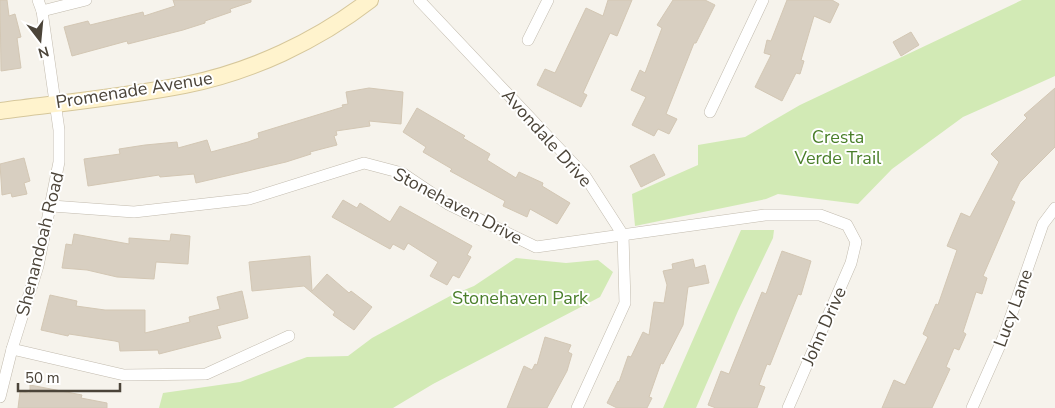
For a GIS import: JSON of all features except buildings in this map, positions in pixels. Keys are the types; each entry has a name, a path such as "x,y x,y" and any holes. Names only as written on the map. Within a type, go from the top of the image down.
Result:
{"main road":[{"name":"Promenade Avenue","path":"0,111 185,85 218,77 277,55 304,42 351,15 370,0"}],"street":[{"path":"40,5 86,0"},
{"name":"Avondale Drive","path":"419,0 585,176 623,235"},
{"path":"528,40 548,0"},
{"path":"710,112 763,0"},
{"name":"Shenandoah Road","path":"0,397 12,349 38,266 60,162 55,104 40,5"},
{"name":"Stonehaven Drive","path":"52,206 134,212 249,199 364,163 402,173 448,204 536,247 765,215 820,214 848,225 856,242"},
{"name":"Lucy Lane","path":"972,408 1004,336 1044,224 1055,208"},
{"path":"577,408 625,303 623,235"},
{"name":"John Drive","path":"788,408 851,263 856,242"},
{"path":"12,349 124,375 206,374 289,336"}],"green space":[{"name":"Cresta Verde Trail","path":"1022,0 1055,0 1055,76 963,117 892,169 858,204 778,194 766,199 635,226 632,194 698,165 698,145 745,137 800,105"},
{"path":"741,230 774,230 773,238 738,311 696,408 663,408"},
{"name":"Stonehaven Park","path":"516,258 566,263 598,260 613,272 600,297 433,384 393,408 159,408 163,393 240,382 307,357 348,356 372,338 452,295 474,286"}]}
